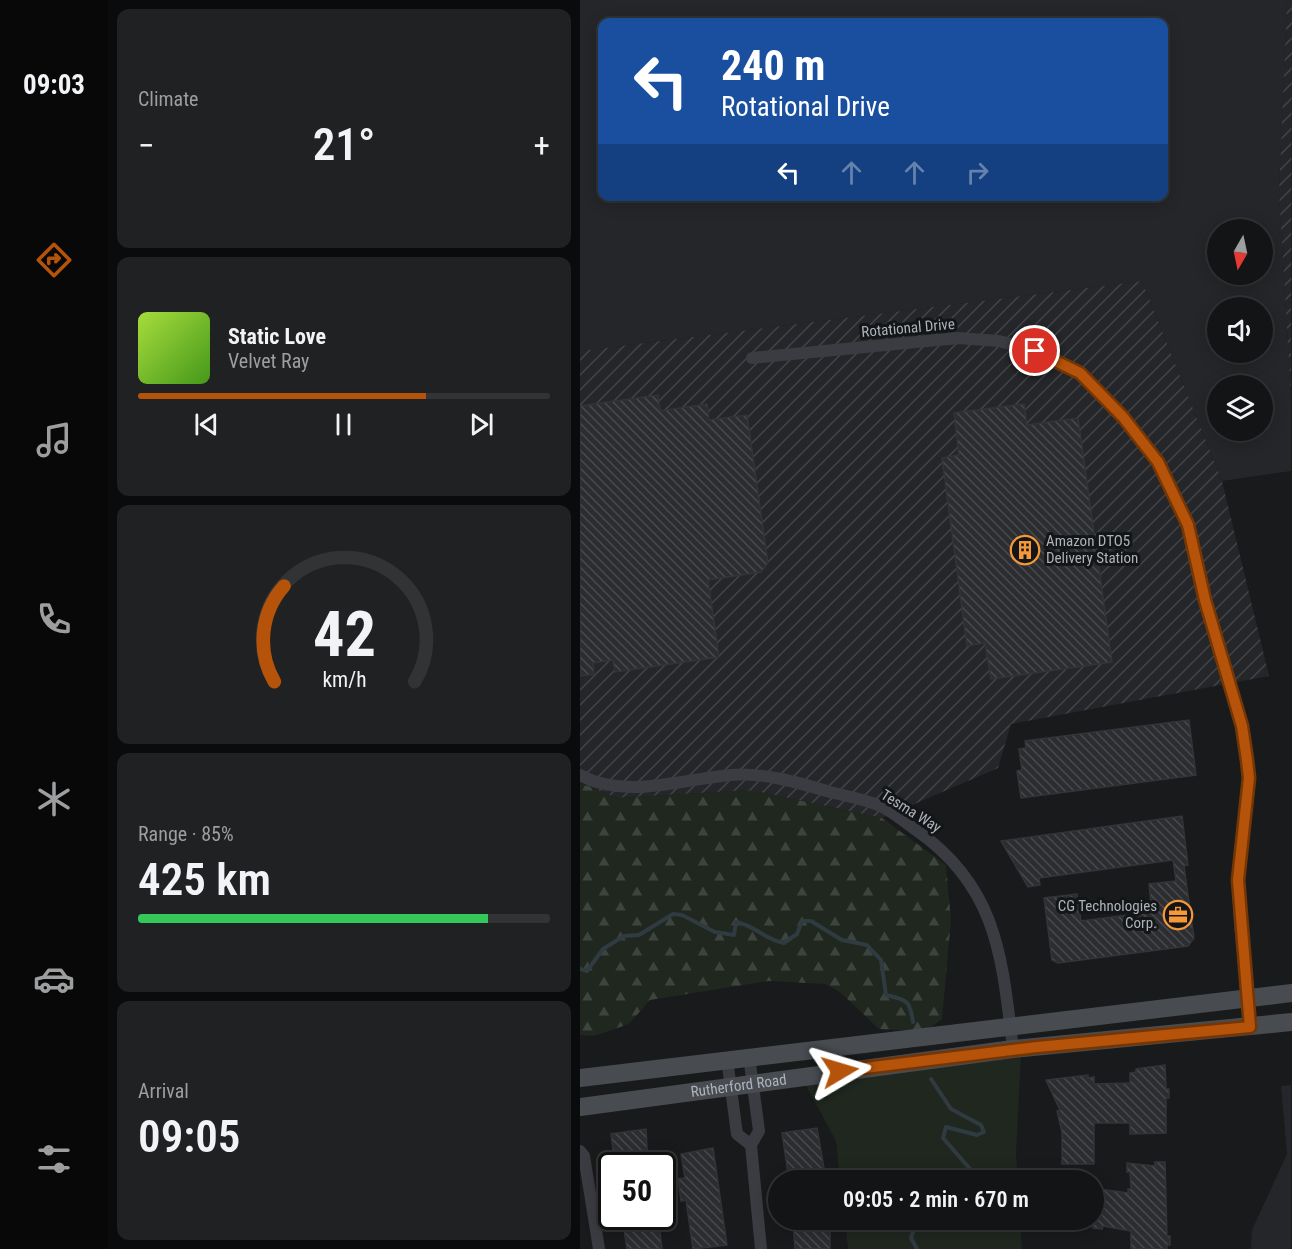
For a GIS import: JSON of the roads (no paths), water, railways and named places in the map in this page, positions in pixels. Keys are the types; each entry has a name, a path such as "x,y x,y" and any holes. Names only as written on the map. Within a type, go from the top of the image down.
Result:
{"main road":[{"name":"Rutherford Road","path":"580,1077 1291,993"},
{"name":"Rutherford Road","path":"580,1107 752,1082 1013,1049 1291,1022"}],"street":[{"name":"Rotational Drive","path":"752,358 958,338 999,341 1035,351 1080,373 1130,426 1158,462 1188,525 1205,600 1242,726 1249,778 1238,880 1250,1027"},
{"name":"Tesma Way","path":"580,775 592,782 623,789 734,775 757,777 806,785 879,805 936,844 969,880 993,929 1003,972 1013,1049"},
{"path":"749,1056 759,1131 751,1145 761,1249"},
{"path":"727,1059 737,1134 751,1145"},
{"path":"580,1151 584,1156 599,1249"}],"waterway":[{"path":"580,969 587,971 603,949 624,936 639,935 673,914 682,915 715,932 734,935 736,922 784,943 797,934 802,921 811,921 842,940 867,945 881,960 886,995 906,1002 909,1005 913,1022"},
{"path":"931,1079 951,1109 981,1125 984,1132 977,1135 946,1127 943,1138 971,1170"},
{"path":"914,1230 911,1238 917,1249"}],"place":[{"name":"Amazon DTO5 Delivery Station","path":"1025,550"},
{"name":"CG Technologies Corp.","path":"1178,915"}]}
